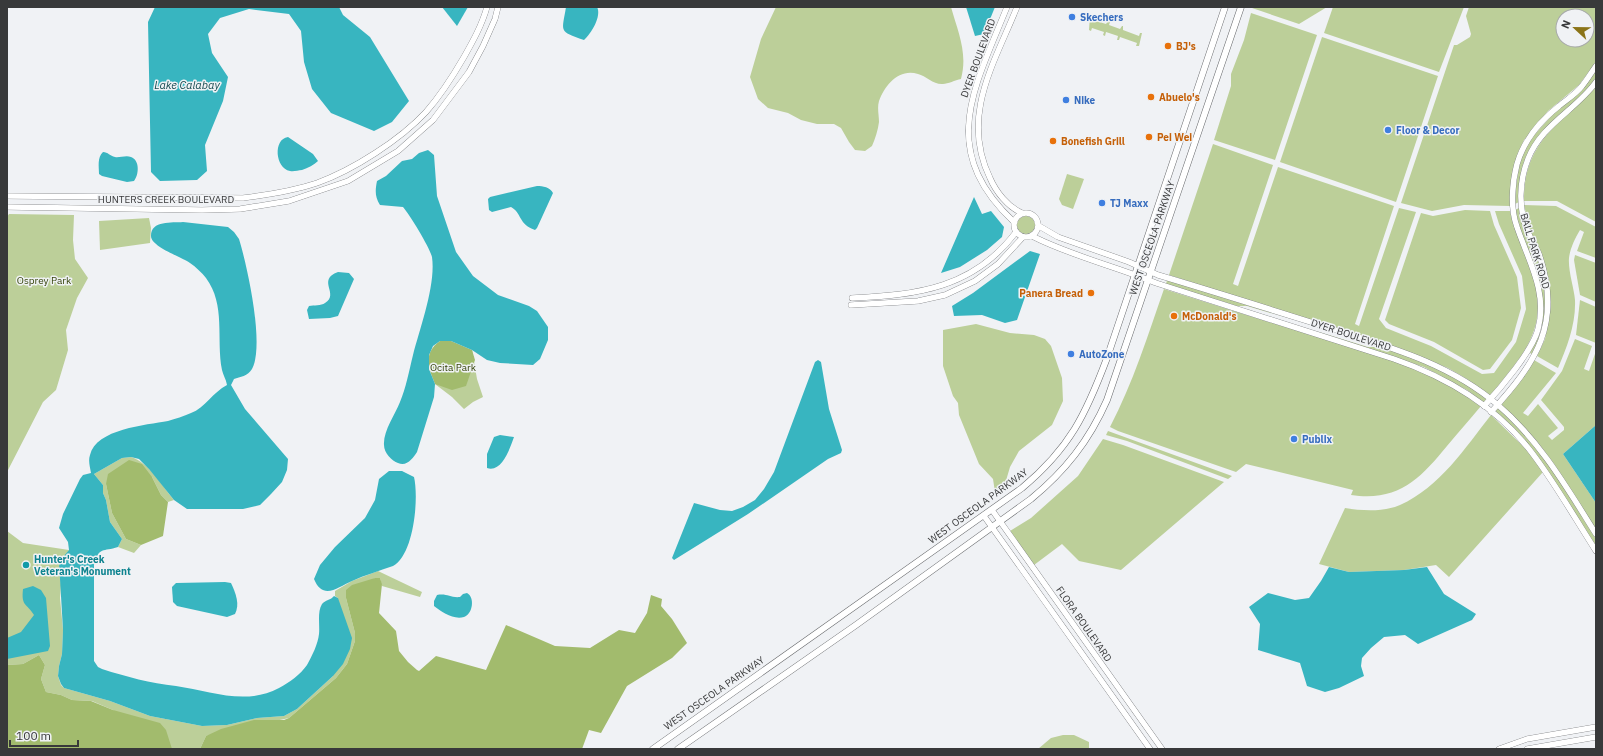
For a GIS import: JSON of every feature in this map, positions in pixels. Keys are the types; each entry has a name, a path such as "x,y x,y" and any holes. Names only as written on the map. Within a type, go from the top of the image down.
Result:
{"main road":[{"name":"WEST OSCEOLA PARKWAY","path":"653,749 984,516 1039,474 1067,442 1082,418 1093,396 1107,358 1225,7"},
{"name":"WEST OSCEOLA PARKWAY","path":"678,749 856,625 1000,522 1051,483 1072,459 1089,435 1107,400 1241,7"}],"street":[{"name":"HUNTERS CREEK BOULEVARD","path":"7,196 243,198 270,195 316,183 346,170 376,152 395,139 425,113 442,93 463,60 473,42 487,7"},
{"name":"HUNTERS CREEK BOULEVARD","path":"7,207 202,210 240,209 290,201 348,181 398,151 433,120 469,72 483,46 498,7"},
{"name":"DYER BOULEVARD","path":"1007,7 972,96 969,112 968,133 970,151 977,173 986,191 996,204 1014,222"},
{"name":"DYER BOULEVARD","path":"1017,7 984,87 980,101 977,130 979,150 984,166 992,183 1012,208 1022,213"},
{"name":"BALL PARK ROAD","path":"1484,406 1527,353 1538,330 1540,310 1539,287 1529,257 1516,226 1512,204 1513,185 1517,164 1526,140 1550,113 1581,87 1596,66"},
{"name":"BALL PARK ROAD","path":"1491,412 1529,364 1543,339 1549,306 1546,284 1539,254 1528,231 1521,210 1521,183 1528,158 1537,142 1554,123 1578,102 1596,82"},
{"path":"851,305 861,306 918,301 945,295 975,281 998,264 1023,237 1032,236 1038,230 1039,226 1036,217 1030,213 1022,213 1018,215 1014,222 1014,229 1023,237"},
{"name":"DYER BOULEVARD","path":"1039,226 1058,238 1151,271 1382,345 1447,370 1466,381 1491,399 1517,423 1542,451 1552,465 1596,534"},
{"path":"852,298 923,291 952,283 979,269 994,257 1016,232"},
{"name":"DYER BOULEVARD","path":"1032,236 1054,246 1135,274 1148,280 1424,369 1466,392 1515,434 1544,469 1596,551"},
{"path":"1237,309 1246,308 1290,322 1296,318"},
{"path":"1302,329 1314,328 1369,345 1382,345"},
{"name":"FLORA BOULEVARD","path":"992,510 1162,749"},
{"name":"FLORA BOULEVARD","path":"984,516 1150,749"},
{"path":"1499,749 1527,739 1596,727"},
{"path":"1527,749 1596,737"}],"green space":[{"path":"776,7 951,7 963,51 963,69 961,79 940,84 918,74 905,73 894,79 885,89 879,101 879,125 872,146 865,151 855,150 841,128 834,124 817,124 801,120 788,113 768,108 758,99 750,77 761,39"},
{"path":"1252,7 1327,7 1299,24"},
{"path":"1333,7 1464,7 1439,72 1324,33"},
{"path":"1469,7 1596,7 1596,62 1579,85 1548,111 1524,140 1514,165 1510,206 1464,205 1432,211 1401,203 1454,45 1457,45 1470,37 1471,34 1466,16"},
{"path":"1251,13 1317,35 1275,160 1214,140 1231,86 1231,74 1244,40"},
{"path":"1090,16 1094,16 1093,20 1106,24 1108,21 1110,22 1109,25 1120,29 1123,26 1123,30 1139,36 1140,33 1142,33 1139,46 1136,46 1137,43 1120,37 1119,40 1117,40 1118,36 1106,32 1105,36 1103,35 1104,32 1092,28 1091,31 1089,30"},
{"path":"1322,37 1438,76 1396,202 1280,162"},
{"path":"1596,71 1596,77 1587,90 1548,126 1535,141 1524,162 1519,186 1519,202 1515,204 1519,165 1528,142 1552,115"},
{"path":"1596,87 1596,222 1557,201 1524,201 1525,181 1530,164 1537,149 1557,124"},
{"path":"1213,144 1273,165 1233,284 1238,286 1278,167 1394,206 1355,324 1359,326 1399,208 1416,212 1379,319 1386,328 1431,346 1482,374 1494,373 1516,342 1526,309 1522,276 1499,224 1495,211 1510,211 1535,280 1538,304 1537,319 1527,346 1519,359 1490,396 1467,379 1448,368 1399,348 1169,275"},
{"path":"1067,174 1084,179 1073,209 1062,205 1059,199"},
{"path":"1524,205 1556,206 1596,227 1596,258 1577,251 1584,232 1580,230 1570,251 1569,263 1575,309 1568,344 1558,368 1537,356 1545,339 1551,306 1549,283 1530,231"},
{"path":"1519,208 1524,226 1539,264 1545,296 1543,327 1539,341 1532,354 1530,353 1541,330 1543,304 1538,276 1523,238 1515,210"},
{"path":"1465,210 1490,211 1494,225 1517,277 1521,308 1512,340 1490,369 1483,370 1434,342 1389,324 1385,320 1421,213 1433,216"},
{"name":"Osprey Park","path":"9,214 74,215 73,240 75,259 88,278 77,298 66,330 68,350 56,390 43,402 7,472 7,217"},
{"path":"1026,216 1032,219 1035,225 1032,231 1026,234 1020,231 1017,225 1020,219"},
{"path":"149,218 151,228 150,243 100,250 99,221"},
{"path":"1575,255 1596,263 1596,302 1580,295 1574,260"},
{"path":"1167,280 1291,319 1247,306 1237,306 1166,284"},
{"path":"1164,289 1405,365 1450,386 1481,406 1437,458 1417,478 1406,486 1395,491 1382,495 1368,496 1351,495 1353,490 1246,464 1236,472 1118,431 1110,427 1133,376"},
{"path":"1580,300 1596,307 1596,343 1576,335"},
{"path":"976,324 1010,333 1034,335 1045,339 1051,346 1062,378 1063,401 1052,425 1019,451 1010,467 1005,484 995,492 993,479 979,464 959,415 958,403 953,396 943,366 943,330"},
{"path":"1313,330 1368,347 1382,347 1423,362 1465,383 1487,399 1484,403 1467,390 1424,367"},
{"path":"1575,339 1592,346 1584,369 1589,371 1596,351 1596,425 1563,454 1596,503 1596,530 1554,464 1536,440 1501,405 1534,360 1556,373 1523,413 1528,416 1538,404 1558,428 1548,436 1552,440 1564,430 1564,427 1541,400 1562,371"},
{"name":"Ocita Park","path":"440,341 451,341 472,350 475,360 466,386 452,390 435,384 430,372 428,361 431,350"},
{"path":"472,350 477,379 483,397 464,409 452,397 435,384"},
{"path":"1498,408 1532,442 1550,466 1596,539 1596,547 1546,468 1495,412"},
{"path":"1491,415 1526,449 1543,472 1449,577 1436,565 1404,570 1349,572 1319,564 1345,508 1359,510 1387,509 1400,505 1414,497 1427,488 1451,466"},
{"path":"1108,431 1232,476 1228,479 1127,441 1106,435"},
{"path":"1103,439 1224,482 1121,570 1079,561 1062,544 1034,565 1010,531 1031,518 1078,476"},
{"path":"131,457 138,460 150,469 174,500 168,502 161,495 152,477 106,484 112,513 126,539 141,545 134,553 118,547 122,539 110,522 106,500 103,493 103,485 94,474 122,458"},
{"path":"129,460 142,464 152,477 161,495 168,502 163,536 141,545 126,539 112,513 106,484 108,474"},
{"path":"7,531 23,543 69,550 59,570 63,630 62,654 58,676 61,685 64,688 110,701 150,716 202,726 227,725 257,718 284,716 297,709 333,676 338,598 335,596 335,591 352,581 378,571 422,592 420,597 382,586 380,578 375,578 346,598 355,633 355,641 347,664 336,678 289,718 206,736 200,749 152,749 113,710 92,701 72,700 61,695 46,692 41,679 45,665 39,655 23,664 7,665"},
{"path":"375,578 380,578 382,584 379,613 396,631 399,651 408,662 419,671 436,656 486,670 506,625 555,646 590,648 619,630 635,633 647,613 651,595 662,599 661,606 672,619 687,643 672,658 627,686 601,733 589,730 582,749 200,749 206,736 221,729 254,720 284,720 289,718 336,678 347,664 355,641 355,633 346,598 346,590 352,585"},
{"path":"39,655 45,665 41,679 46,692 61,695 72,700 91,701 113,710 160,723 166,730 172,749 7,749 7,665 23,664"},
{"path":"1063,735 1074,735 1089,742 1089,749 1038,749 1051,738"}],"water":[{"name":"Lake Calabay","path":"155,7 339,7 343,15 370,37 409,101 392,122 374,131 331,113 312,89 304,62 301,31 289,14 249,9 220,18 208,34 212,53 228,77 223,101 205,145 207,171 197,180 160,181 151,172 148,22"},
{"path":"442,7 468,7 457,26"},
{"path":"566,7 597,7 597,20 590,34 584,40 570,35 564,30 563,21"},
{"path":"966,7 995,7 984,34 975,36"},
{"path":"288,137 313,154 318,161 302,170 290,171 285,169 281,165 279,159 278,148 283,139"},
{"path":"428,150 434,155 437,196 456,252 473,276 498,295 529,306 537,311 548,327 548,340 540,359 533,365 500,363 487,360 472,350 451,341 440,341 433,346 429,355 429,369 435,384 434,397 417,452 407,463 401,464 393,460 387,454 384,448 384,440 387,429 404,391 427,306 433,268 432,257 428,247 403,207 380,205 376,197 376,188 377,181 386,176 402,161 412,159 419,153"},
{"path":"103,152 115,157 129,156 134,159 138,168 134,181 127,182 99,174 99,159"},
{"path":"537,186 548,188 553,193 535,230 526,225 517,212 511,207 492,212 489,210 488,199 490,197"},
{"path":"974,197 982,214 991,211 1004,227 1002,237 987,250 960,267 941,273"},
{"path":"183,222 228,227 239,239 250,285 256,324 257,342 256,358 252,369 246,375 234,379 231,385 245,409 288,459 287,470 282,482 260,505 243,509 187,509 174,500 139,459 131,457 122,458 94,474 103,485 103,493 106,500 110,522 122,539 118,547 100,552 94,565 94,661 98,667 102,669 148,681 228,696 253,696 279,688 304,669 311,658 317,642 319,634 320,607 323,603 334,596 338,598 352,638 350,649 343,664 333,676 297,709 284,716 257,718 227,725 202,726 150,716 110,701 64,688 58,676 62,654 63,630 59,562 69,550 68,542 59,528 63,514 80,479 83,475 91,473 89,457 94,446 102,439 123,430 168,421 196,411 227,385 220,358 218,311 212,288 197,268 161,248 152,240 151,236 154,227 163,223"},
{"path":"1030,251 1040,254 1017,320 1005,323 982,315 954,316 952,306 973,293"},
{"path":"338,272 349,273 354,279 338,316 309,319 307,310 309,306 322,305 329,299 329,279 332,275"},
{"path":"818,360 821,362 829,409 842,450 841,453 828,459 748,514 674,560 672,558 694,503 720,510 732,511 755,500 764,489 774,472 815,362"},
{"path":"1596,425 1596,503 1563,454"},
{"path":"500,435 514,437 508,453 501,463 492,469 487,468 487,454 494,437"},
{"path":"389,471 402,471 414,477 416,498 415,511 410,539 406,550 400,560 393,566 352,581 336,589 326,591 322,589 318,586 314,579 320,565 335,547 365,518 375,500 379,479"},
{"path":"1329,567 1349,572 1404,570 1427,567 1444,594 1476,614 1472,620 1418,644 1405,635 1384,637 1362,658 1361,666 1364,676 1339,688 1325,692 1307,686 1300,663 1258,650 1260,624 1249,607 1268,593 1295,600 1309,598"},
{"path":"176,583 231,583 236,595 237,606 235,614 227,617 177,606 173,602 172,587"},
{"path":"33,586 41,590 46,598 50,646 48,651 7,659 7,638 21,632 34,615 23,599 23,589"},
{"path":"467,593 470,595 472,605 469,613 464,617 460,618 452,616 444,613 434,606 434,601 437,595 460,597"}],"place":[{"name":"Skechers","path":"1072,17"},
{"name":"BJ's","path":"1168,46"},
{"name":"Abuelo's","path":"1151,97"},
{"name":"Nike","path":"1066,100"},
{"name":"Floor & Decor","path":"1388,130"},
{"name":"Pei Wei","path":"1149,137"},
{"name":"Bonefish Grill","path":"1053,141"},
{"name":"TJ Maxx","path":"1102,203"},
{"name":"Panera Bread","path":"1091,293"},
{"name":"McDonald's","path":"1174,316"},
{"name":"AutoZone","path":"1071,354"},
{"name":"Publix","path":"1294,439"},
{"name":"Hunter's Creek Veteran's Monument","path":"26,565"}]}
